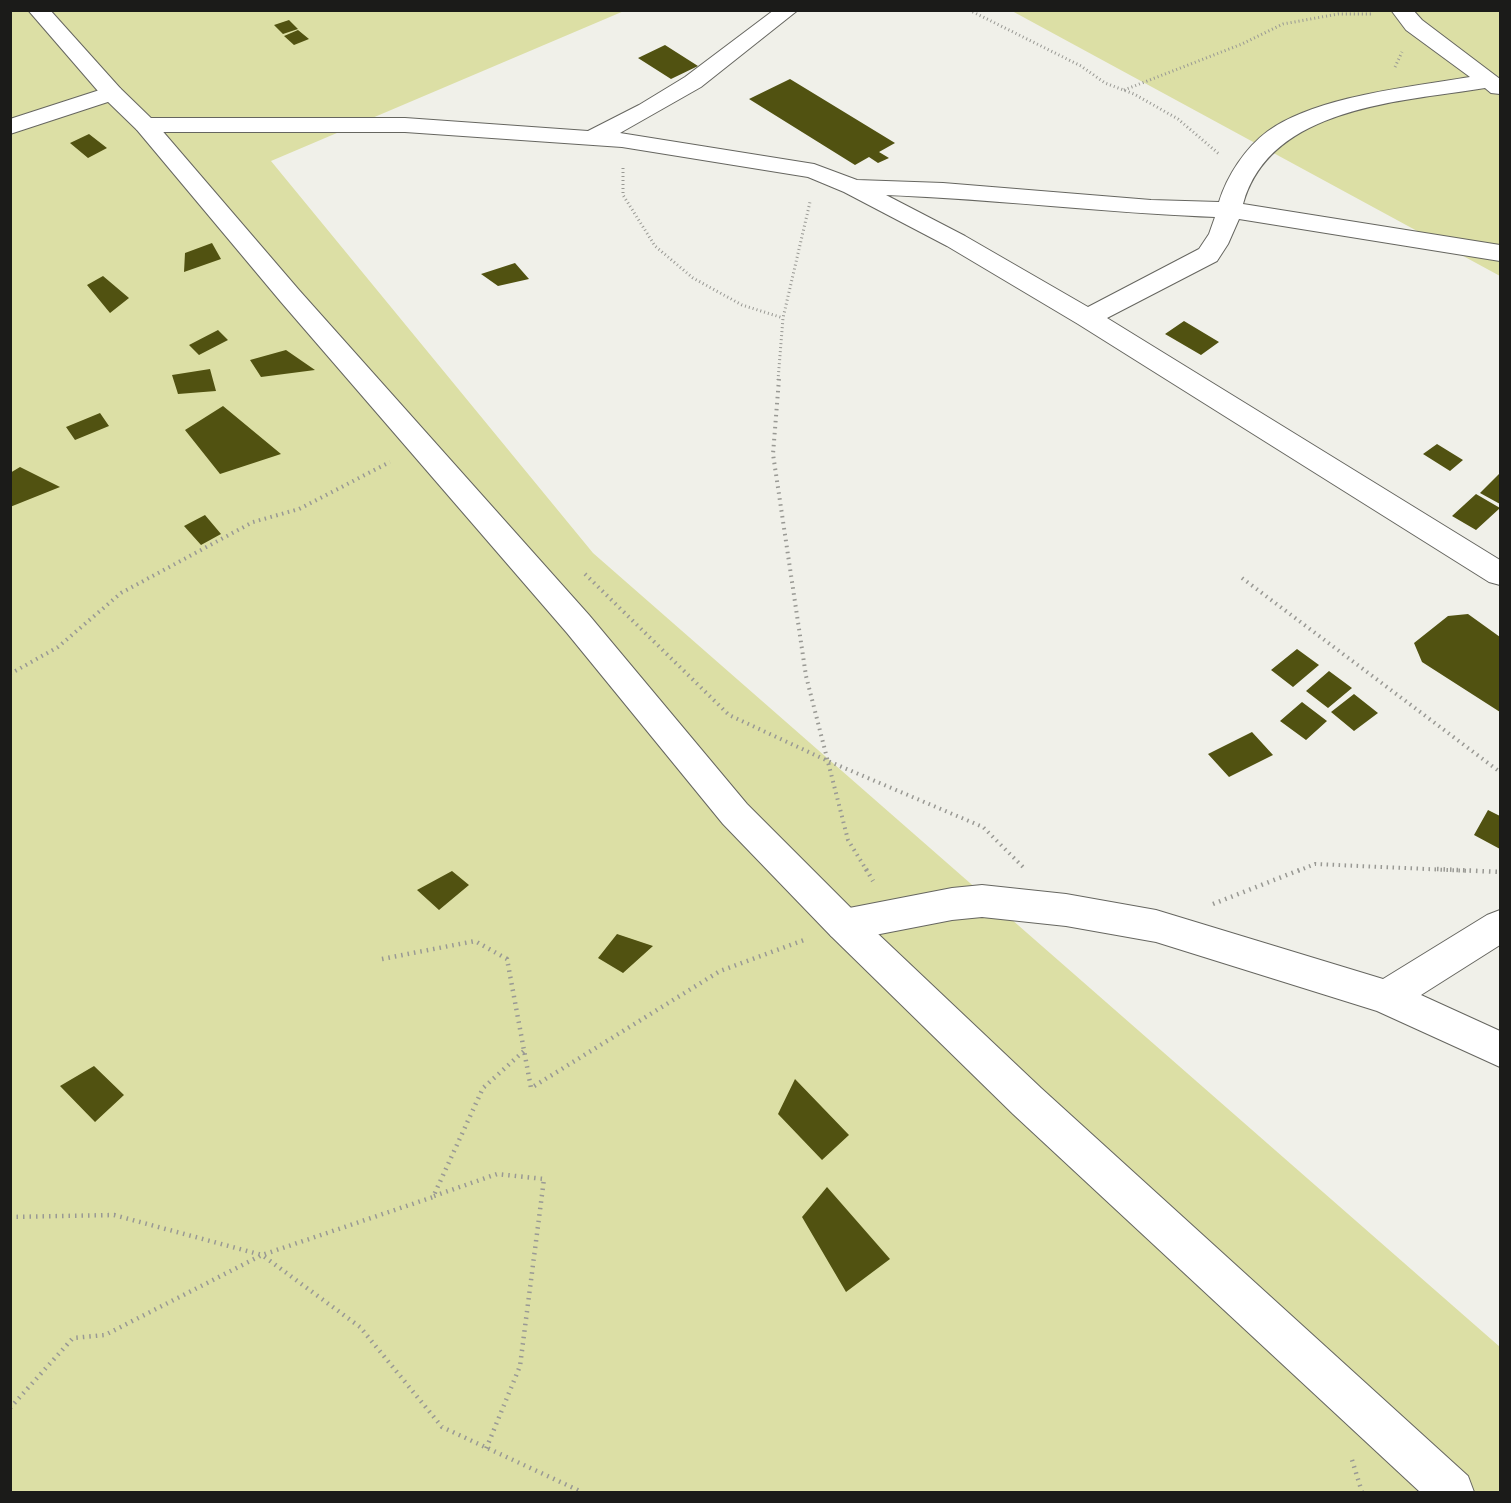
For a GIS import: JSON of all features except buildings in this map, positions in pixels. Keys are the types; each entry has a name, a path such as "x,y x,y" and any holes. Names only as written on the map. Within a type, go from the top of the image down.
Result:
{"street":[{"path":"38,10 112,93 145,125 290,296 578,624 735,814 844,925 1027,1101 1452,1492"},
{"path":"592,138 647,110 693,82 788,10"},
{"path":"1406,17 1494,85"},
{"path":"1087,318 1208,255 1219,242 1243,174 1275,136 1308,118 1379,100 1494,85"},
{"path":"10,127 112,93"},
{"path":"145,125 405,125 622,140 814,171 852,187 956,241 1087,318 1500,574"},
{"path":"852,187 944,190 1151,207 1231,210 1500,253"},
{"path":"844,925 894,914 982,901 1065,910 1156,926 1386,997 1500,1049"},
{"path":"1386,997 1500,926"}],"path":[{"path":"969,10 1081,66 1105,83 1124,90 1178,119 1243,174"},
{"path":"1124,90 1242,44 1283,24 1338,14 1406,17 1379,100"},
{"path":"622,140 624,195 655,246 693,278 742,305 783,318"},
{"path":"814,171 810,204 783,318 773,454 806,676 848,840 894,914"},
{"path":"10,674 58,646 121,593 253,522 299,509 421,446"},
{"path":"581,570 729,715 828,761 983,827 1024,869"},
{"path":"1242,578 1500,772"},
{"path":"1156,926 1315,864 1500,872"},
{"path":"382,959 475,940 507,959 531,1088 720,971 844,925"},
{"path":"433,1197 483,1088 525,1050"},
{"path":"10,1408 73,1338 105,1335 262,1255 497,1174 544,1179 520,1366 486,1449"},
{"path":"10,1217 114,1215 262,1255 360,1327 442,1427 582,1492"}],"green space":[{"path":"10,11 624,11 271,161 593,553 1500,1347 1500,1492 11,1492"},
{"path":"1012,11 1500,11 1500,276"}]}
